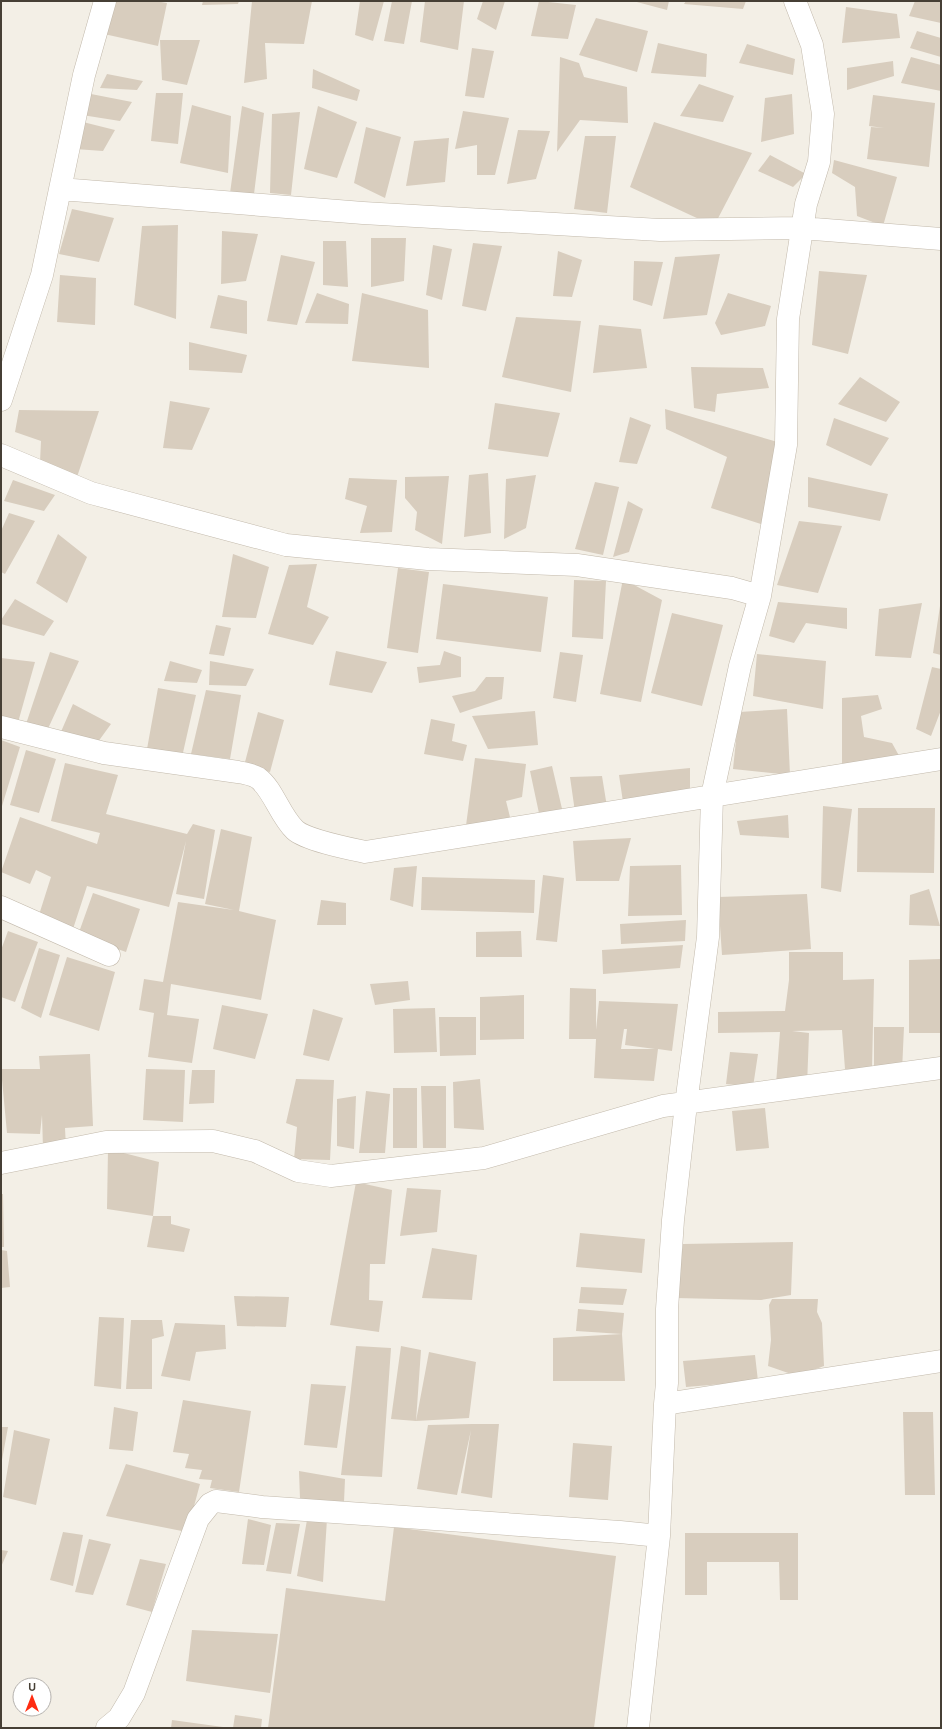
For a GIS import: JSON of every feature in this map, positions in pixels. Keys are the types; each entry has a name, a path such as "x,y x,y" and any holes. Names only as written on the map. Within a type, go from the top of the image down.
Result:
{"street":[{"path":"1,400 42,275 84,75 105,1"},
{"path":"638,1728 640,1534 665,1404 667,1383 667,1297 673,1220 686,1104 708,936 698,799 740,666 747,592 786,445 788,319 801,228 806,204 819,162 823,114 812,45 795,1"},
{"path":"60,189 363,213 660,230 801,228 941,239"},
{"path":"1,455 91,493 286,545 428,559 577,566 747,592"},
{"path":"1,727 104,753 238,772 257,777 266,786 282,815 297,832 318,840 366,852 941,759"},
{"path":"1,907 109,955"},
{"path":"1,1163 106,1142 213,1141 255,1151 298,1171 331,1176 484,1158 653,1109 941,1068"},
{"path":"665,1404 941,1361"},
{"path":"107,1728 118,1718 134,1693 198,1519 210,1504 216,1501 262,1507 640,1534"}],"building":[{"path":"111,1 155,1 167,3 158,46 104,34"},
{"path":"203,1 239,1 238,4 202,5"},
{"path":"252,1 312,1 304,44 265,43 267,79 244,83"},
{"path":"360,1 384,1 373,41 355,35"},
{"path":"392,1 412,1 404,44 384,41"},
{"path":"425,1 464,1 458,50 420,42"},
{"path":"483,1 505,1 496,30 477,19"},
{"path":"539,1 576,5 568,39 531,36"},
{"path":"633,1 669,1 667,10"},
{"path":"686,1 746,1 743,9 684,4"},
{"path":"915,1 941,1 941,23 909,16"},
{"path":"846,7 897,14 900,38 842,43"},
{"path":"596,18 648,31 637,72 579,55"},
{"path":"917,31 941,38 941,57 910,48"},
{"path":"160,40 200,40 187,85 162,80"},
{"path":"658,43 707,54 706,77 651,73"},
{"path":"747,44 795,59 793,75 739,63"},
{"path":"472,48 494,51 484,98 465,96"},
{"path":"560,57 579,63 584,77 627,87 628,123 580,120 557,152"},
{"path":"911,57 941,65 941,91 901,83"},
{"path":"893,61 894,76 847,90 847,68"},
{"path":"313,69 360,90 357,101 312,88"},
{"path":"107,74 143,81 137,90 100,88"},
{"path":"699,84 734,96 723,122 680,116"},
{"path":"156,93 183,93 178,144 151,141"},
{"path":"91,94 132,102 120,121 82,115"},
{"path":"792,94 794,134 761,142 765,98"},
{"path":"873,95 935,103 929,167 867,159 871,127 884,128 869,126"},
{"path":"192,105 231,116 228,173 180,163"},
{"path":"242,106 264,113 254,194 230,193"},
{"path":"318,106 357,122 337,178 304,169"},
{"path":"463,111 509,118 495,175 477,175 477,145 455,149"},
{"path":"300,112 291,195 270,193 272,114"},
{"path":"83,122 115,130 103,151 75,149"},
{"path":"654,122 752,153 714,226 630,187"},
{"path":"366,127 401,137 385,198 354,183"},
{"path":"518,130 550,131 536,179 507,184"},
{"path":"585,136 616,136 607,213 574,209"},
{"path":"449,138 445,182 406,186 414,141"},
{"path":"770,155 806,174 793,187 758,171"},
{"path":"834,160 897,177 883,226 857,216 855,187 832,173"},
{"path":"72,209 114,218 99,262 59,254"},
{"path":"178,225 176,319 134,305 142,226"},
{"path":"222,231 258,234 246,281 221,284"},
{"path":"371,238 406,238 404,281 371,287"},
{"path":"323,241 346,241 348,287 323,285"},
{"path":"473,243 502,246 486,311 462,306"},
{"path":"433,245 452,249 442,300 426,295"},
{"path":"558,251 582,260 572,297 553,296"},
{"path":"720,254 707,315 663,319 675,257"},
{"path":"281,255 315,262 297,325 267,321"},
{"path":"634,261 663,262 652,306 633,300"},
{"path":"819,271 867,275 848,354 812,345"},
{"path":"60,275 96,278 95,325 57,322"},
{"path":"317,293 349,304 348,324 305,323"},
{"path":"362,293 428,310 429,368 352,361"},
{"path":"728,293 771,306 765,326 721,335 715,323"},
{"path":"218,295 247,301 247,334 210,328"},
{"path":"516,317 581,321 571,392 502,377"},
{"path":"599,325 641,329 647,368 593,373"},
{"path":"189,342 247,355 242,373 189,370"},
{"path":"691,367 763,368 769,388 717,394 715,412 694,408"},
{"path":"860,377 900,402 886,422 838,404"},
{"path":"170,401 210,408 192,450 163,448"},
{"path":"495,403 560,413 548,457 488,449"},
{"path":"665,409 781,443 767,526 711,508 727,457 666,429"},
{"path":"19,410 99,411 77,477 40,462 41,441 15,432"},
{"path":"630,417 651,425 637,464 619,462"},
{"path":"834,418 889,438 871,466 826,445"},
{"path":"488,473 491,533 464,537 469,475"},
{"path":"536,475 526,528 504,539 506,479"},
{"path":"449,476 442,544 415,530 417,512 405,498 405,477"},
{"path":"808,477 888,494 880,521 808,507"},
{"path":"349,478 397,480 392,532 360,533 367,506 345,499"},
{"path":"13,480 55,495 44,511 4,501"},
{"path":"595,482 619,487 603,555 575,549"},
{"path":"628,501 643,509 629,552 613,557"},
{"path":"9,513 35,521 5,574 1,572 1,531"},
{"path":"799,521 842,526 818,593 777,585"},
{"path":"58,534 87,557 67,603 36,583"},
{"path":"233,554 269,567 256,618 222,617"},
{"path":"317,564 307,607 329,617 313,645 268,634 289,565"},
{"path":"398,568 429,572 418,653 387,648"},
{"path":"623,579 662,600 641,702 600,694"},
{"path":"574,580 606,581 603,639 572,637"},
{"path":"443,584 548,597 541,652 436,639"},
{"path":"15,599 54,621 44,636 1,624 1,620"},
{"path":"778,602 847,608 847,629 806,623 794,643 769,636"},
{"path":"922,603 911,658 875,656 879,609"},
{"path":"941,606 941,655 933,653"},
{"path":"672,613 723,625 702,706 651,693"},
{"path":"216,625 231,628 224,656 209,654"},
{"path":"336,651 387,662 372,693 329,685"},
{"path":"444,651 461,657 461,677 419,683 417,667 440,665"},
{"path":"50,652 79,661 46,733 26,724"},
{"path":"560,652 583,655 576,702 553,698"},
{"path":"757,654 826,661 823,709 753,696"},
{"path":"1,658 35,662 17,726 1,722"},
{"path":"170,661 202,670 197,683 164,681"},
{"path":"210,661 254,669 246,686 209,685"},
{"path":"932,667 941,669 941,710 931,736 916,729"},
{"path":"486,677 504,677 502,699 460,713 452,696 475,691"},
{"path":"158,688 196,695 182,757 147,749"},
{"path":"206,690 241,695 230,759 191,754"},
{"path":"878,695 882,709 861,716 864,737 892,743 902,761 842,768 842,698"},
{"path":"73,704 111,724 95,746 60,734"},
{"path":"787,709 790,775 733,769 739,712"},
{"path":"535,711 538,745 488,749 472,716"},
{"path":"258,712 284,720 270,772 244,766"},
{"path":"431,719 455,724 452,741 467,745 463,761 424,754"},
{"path":"1,740 20,747 2,806 1,805"},
{"path":"26,750 56,759 39,813 10,805"},
{"path":"475,758 526,764 522,797 506,801 511,821 465,833"},
{"path":"65,763 118,775 106,814 187,834 193,824 215,830 204,899 176,894 186,841 169,907 87,886 73,929 38,918 51,877 36,870 30,884 1,872 20,817 97,844 100,833 51,821"},
{"path":"552,766 563,813 540,818 530,771"},
{"path":"690,768 690,798 623,802 619,775"},
{"path":"602,776 607,807 575,812 570,777"},
{"path":"823,806 852,809 841,892 821,888"},
{"path":"858,808 935,808 934,873 857,872"},
{"path":"788,815 789,838 740,835 737,821"},
{"path":"221,829 252,837 239,911 276,920 261,1000 171,984 167,1015 199,1019 192,1063 148,1057 154,1013 139,1010 144,979 163,982 178,902 234,910 205,904"},
{"path":"631,838 619,881 576,881 573,841"},
{"path":"681,865 682,915 628,916 630,866"},
{"path":"417,866 413,907 390,900 394,868"},
{"path":"543,875 564,878 557,942 536,940"},
{"path":"422,877 535,880 534,913 421,910"},
{"path":"929,889 940,926 909,925 910,895"},
{"path":"93,893 140,909 126,952 78,935"},
{"path":"807,894 811,949 722,955 718,897"},
{"path":"321,900 346,903 346,925 317,925"},
{"path":"686,920 685,941 621,944 620,924"},
{"path":"8,931 38,942 15,1002 1,997 1,950"},
{"path":"521,931 522,957 476,957 476,932"},
{"path":"683,945 680,968 603,974 602,950"},
{"path":"39,948 60,955 41,1018 21,1008"},
{"path":"789,952 843,952 843,980 874,979 872,1069 845,1069 842,1030 792,1031 809,1033 807,1086 776,1084 780,1032 718,1033 718,1012 785,1011 789,980"},
{"path":"67,957 115,972 99,1031 49,1015"},
{"path":"941,959 941,1033 909,1033 909,960"},
{"path":"408,981 410,1000 375,1005 370,984"},
{"path":"570,988 596,989 596,1030 599,1001 678,1004 672,1051 658,1049 654,1081 594,1078 596,1039 569,1039","holes":["624,1029 627,1029 625,1045 655,1049 621,1049"]},
{"path":"524,995 524,1039 480,1040 480,997"},
{"path":"222,1005 268,1014 255,1059 213,1049"},
{"path":"435,1008 437,1052 394,1053 393,1009"},
{"path":"313,1009 343,1018 329,1061 303,1055"},
{"path":"439,1017 476,1017 476,1055 440,1056"},
{"path":"874,1027 904,1027 902,1071 874,1071"},
{"path":"730,1052 758,1054 753,1087 726,1084"},
{"path":"90,1054 93,1126 65,1128 66,1148 43,1149 42,1115 40,1134 7,1133 1,1069 40,1069 39,1056"},
{"path":"146,1069 185,1070 183,1122 143,1120"},
{"path":"192,1070 215,1070 214,1103 189,1104"},
{"path":"296,1079 334,1080 330,1160 294,1159 297,1127 286,1123"},
{"path":"480,1079 484,1130 454,1128 453,1082"},
{"path":"421,1086 446,1086 446,1148 423,1148"},
{"path":"393,1088 417,1088 417,1148 393,1148"},
{"path":"366,1091 390,1094 385,1153 359,1153"},
{"path":"356,1096 354,1149 337,1146 337,1099"},
{"path":"765,1108 769,1148 736,1151 732,1111"},
{"path":"108,1149 159,1162 153,1216 107,1209"},
{"path":"356,1182 392,1190 385,1264 370,1264 369,1300 383,1301 379,1332 330,1325"},
{"path":"407,1188 441,1190 437,1232 400,1236"},
{"path":"1,1194 3,1194 4,1247 1,1247"},
{"path":"153,1216 171,1216 171,1224 190,1229 184,1252 147,1247"},
{"path":"580,1233 645,1239 642,1273 576,1267"},
{"path":"793,1242 791,1295 761,1300 676,1298 683,1244"},
{"path":"432,1248 477,1255 472,1300 422,1298"},
{"path":"1,1250 7,1251 10,1287 1,1288"},
{"path":"581,1287 627,1289 623,1305 579,1303"},
{"path":"234,1296 289,1297 286,1327 237,1326"},
{"path":"772,1299 818,1299 817,1312 822,1323 824,1366 797,1376 768,1366 771,1340 769,1305"},
{"path":"578,1309 624,1313 622,1334 576,1331"},
{"path":"99,1317 124,1318 121,1389 94,1386"},
{"path":"131,1320 162,1320 164,1336 152,1339 152,1389 126,1389"},
{"path":"175,1323 225,1325 226,1349 196,1352 190,1381 161,1376"},
{"path":"622,1334 625,1381 553,1381 553,1338"},
{"path":"356,1346 391,1348 382,1477 341,1475"},
{"path":"401,1346 421,1350 416,1421 391,1419"},
{"path":"429,1352 476,1362 469,1418 416,1421"},
{"path":"755,1355 758,1381 686,1387 683,1361"},
{"path":"311,1384 346,1386 337,1448 304,1445"},
{"path":"183,1400 251,1411 239,1492 210,1488 212,1480 199,1479 202,1470 185,1468 189,1454 173,1452"},
{"path":"114,1407 138,1412 133,1451 109,1449"},
{"path":"903,1412 933,1412 935,1495 905,1495"},
{"path":"499,1424 492,1498 461,1493 471,1430 457,1495 417,1489 428,1425"},
{"path":"1,1427 8,1427 2,1460 1,1460"},
{"path":"14,1430 50,1439 36,1505 3,1497"},
{"path":"573,1443 612,1446 608,1500 569,1497"},
{"path":"126,1464 200,1484 187,1532 106,1516"},
{"path":"299,1471 345,1479 344,1502 300,1499"},
{"path":"248,1519 271,1525 264,1565 242,1564"},
{"path":"327,1519 323,1582 297,1576 307,1520"},
{"path":"276,1523 300,1524 291,1574 266,1571"},
{"path":"394,1527 616,1556 594,1728 268,1728 286,1588 385,1601"},
{"path":"63,1532 83,1535 73,1586 50,1580"},
{"path":"685,1533 798,1533 798,1600 780,1600 779,1562 707,1562 707,1595 685,1595"},
{"path":"89,1539 111,1544 93,1595 75,1592"},
{"path":"1,1550 8,1551 1,1567"},
{"path":"140,1559 166,1564 152,1612 126,1605"},
{"path":"192,1630 278,1634 270,1693 186,1681"},
{"path":"235,1715 262,1719 261,1728 233,1728"},
{"path":"172,1720 223,1727 223,1728 171,1728"}]}
